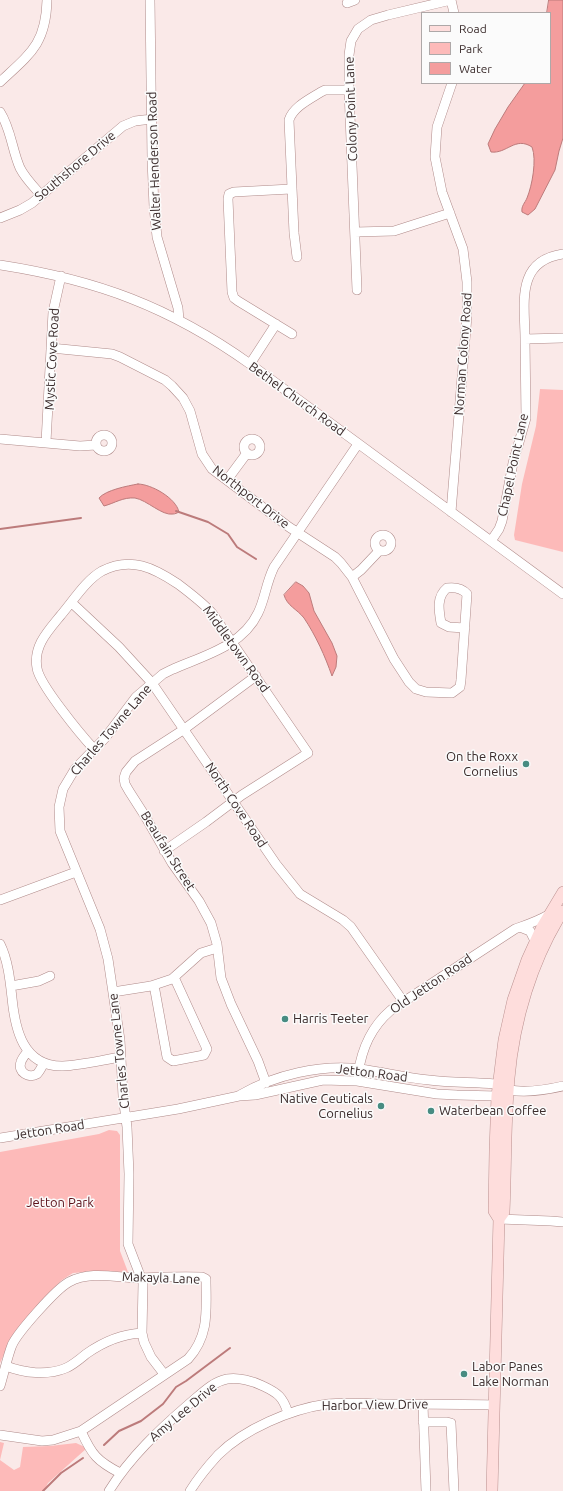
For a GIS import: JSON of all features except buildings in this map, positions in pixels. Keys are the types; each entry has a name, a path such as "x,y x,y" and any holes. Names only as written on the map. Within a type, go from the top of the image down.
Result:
{"main road":[{"path":"492,1491 499,1219 494,1211 497,1090 508,1019 519,980 535,941 548,915 563,892"},
{"path":"499,1219 504,1212 508,1090 513,1045 529,983 551,933 563,911"}],"street":[{"path":"0,82 32,52 39,42 45,23 47,0"},
{"name":"Walter Henderson Road","path":"150,0 155,225 161,252 178,308 179,320"},
{"path":"451,0 454,12"},
{"name":"Colony Point Lane","path":"358,290 349,90 350,46 358,29 371,20 451,0"},
{"name":"Norman Colony Road","path":"452,84 437,127 435,157 438,179 463,249 468,300 452,512"},
{"path":"297,257 294,244 291,189 290,116 294,111 325,90 349,90"},
{"path":"0,112 8,127 20,168 41,195"},
{"name":"Southshore Drive","path":"0,218 20,210 41,195 128,122 152,119"},
{"path":"291,189 234,192 229,194 228,199 230,268 234,298 238,302 292,334"},
{"path":"355,232 394,231 450,213"},
{"name":"Chapel Point Lane","path":"491,541 499,529 502,520 513,463 526,418 524,292 527,280 535,267 542,261 563,254"},
{"name":"Bethel Church Road","path":"0,265 61,276 109,290 134,299 209,336 250,364 563,594"},
{"name":"Mystic Cove Road","path":"46,442 53,312 61,276"},
{"path":"250,364 276,324"},
{"path":"525,339 563,338"},
{"name":"Northport Drive","path":"52,348 112,354 165,380 172,386 186,404 202,454 212,468 342,563 352,577 379,631 405,677 416,689 426,692 452,693 460,687 465,628"},
{"path":"0,439 80,446 96,445"},
{"name":"Charles Towne Lane","path":"164,1374 146,1349 142,1333 143,1283 128,1244 129,1174 127,1127 125,1118 121,1057 108,959 100,929 60,831 59,807 63,789 75,769 105,738 136,697 152,683 171,670 232,643 244,634 259,612 269,577 274,567 358,444"},
{"path":"227,480 246,453"},
{"path":"352,577 365,566 379,550"},
{"name":"Middletown Road","path":"94,749 84,738 41,679 36,667 36,656 40,643 45,635 86,585 102,571 121,565 142,565 158,571 203,603 212,613 308,753 233,802"},
{"path":"447,588 464,590 467,594 465,628 449,627 441,623 439,610 440,598 443,591 447,588"},
{"name":"North Cove Road","path":"72,603 119,647 152,683 276,864 300,894 351,927 403,1001"},
{"name":"Beaufain Street","path":"256,676 183,730 135,761 126,772 124,778 128,791 149,822 164,851 199,901 210,923 217,948 223,984 258,1061 266,1083"},
{"path":"164,851 233,802"},
{"path":"0,900 76,872"},
{"name":"Old Jetton Road","path":"357,1081 363,1050 371,1032 383,1017 403,1001 520,927 548,915"},
{"path":"520,927 530,931 535,941"},
{"path":"0,944 5,956 11,986 16,1027 20,1039 28,1051 44,1063 63,1066 121,1057"},
{"path":"113,992 154,985 172,979 200,953 217,948"},
{"path":"11,986 38,981 50,976"},
{"path":"154,985 167,1057 173,1061 204,1055 207,1049 174,977"},
{"path":"28,1051 20,1065 23,1072 31,1076 35,1075 39,1072 44,1063"},
{"name":"Jetton Road","path":"239,1096 253,1088 300,1072 328,1068 359,1069 497,1090"},
{"name":"Jetton Road","path":"0,1138 125,1118 239,1096 255,1095 323,1080 357,1081 437,1094 508,1090"},
{"path":"508,1090 543,1090 563,1086"},
{"path":"499,1219 551,1220 563,1222"},
{"name":"Makayla Lane","path":"0,1386 13,1344 21,1332 57,1291 69,1282 82,1277 96,1275 140,1278 172,1276 206,1279 206,1318 203,1333 200,1343 188,1359 81,1431 53,1440 42,1441 0,1435"},
{"path":"6,1366 18,1371 32,1372 48,1372 66,1368 107,1341 142,1333"},
{"name":"Amy Lee Drive","path":"109,1491 120,1474 160,1429 209,1387 220,1381 237,1378 259,1384 275,1391 285,1404 288,1413"},
{"name":"Harbor View Drive","path":"190,1491 219,1454 247,1434 288,1413 334,1404 494,1405"},
{"path":"423,1404 426,1491"},
{"path":"423,1422 451,1423 454,1491"},
{"path":"81,1431 89,1449 94,1456 120,1474"}],"green space":[{"path":"540,389 563,390 563,552 515,540 514,535 522,484 536,426"},
{"name":"Jetton Park","path":"109,1130 117,1131 120,1135 120,1251 128,1272 97,1271 73,1273 62,1280 45,1297 12,1337 0,1363 0,1152 99,1134"},
{"path":"0,1442 4,1443 0,1460"},
{"path":"76,1443 87,1448 48,1483 44,1491 0,1491 0,1460 14,1470 20,1467 23,1447"}],"water":[{"path":"549,0 563,0 563,138 555,170 535,209 528,215 522,212 522,210 529,193 532,180 534,159 532,147 521,143 502,151 491,152 488,144 508,107 524,84 551,84 551,12 547,12"},
{"path":"138,484 156,489 168,497 177,507 179,512 175,514 164,513 140,499 135,498 123,499 104,506 99,498 106,493"},
{"path":"296,582 303,586 309,593 314,611 332,643 337,656 336,667 332,676 320,646 304,618 285,599 284,595"}],"waterway":[{"path":"176,511 208,522 228,534 237,547 256,559"},
{"path":"0,529 81,518"},
{"path":"104,1445 119,1431 141,1421 163,1404 176,1387 230,1348"},
{"path":"43,1491 61,1473 83,1458"}],"place":[{"name":"On the Roxx Cornelius","path":"526,764"},
{"name":"Harris Teeter","path":"285,1019"},
{"name":"Native Ceuticals Cornelius","path":"381,1106"},
{"name":"Waterbean Coffee","path":"431,1111"},
{"name":"Labor Panes Lake Norman","path":"464,1374"}]}
